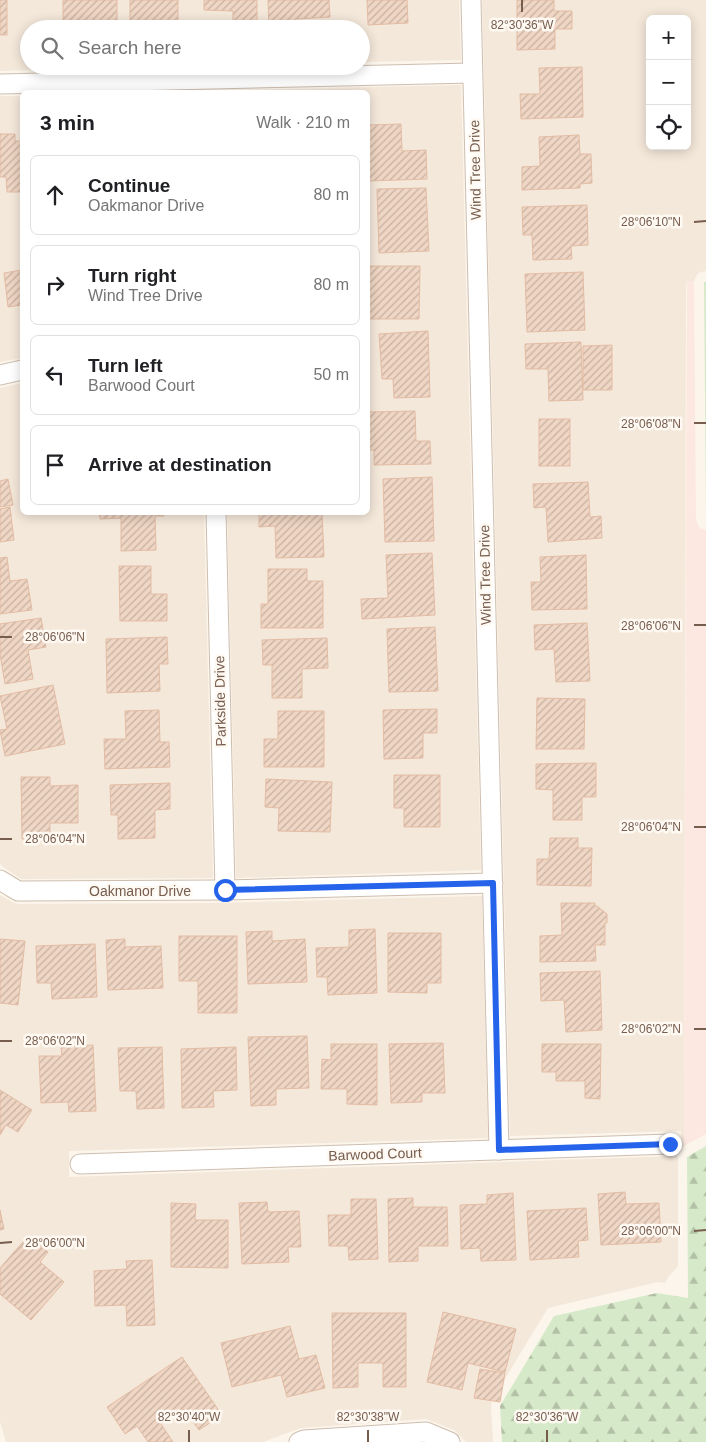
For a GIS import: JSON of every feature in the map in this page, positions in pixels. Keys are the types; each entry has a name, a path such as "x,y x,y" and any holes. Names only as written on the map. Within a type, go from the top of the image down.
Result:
{"street":[{"name":"Wind Tree Drive","path":"471,0 499,1150"},
{"path":"0,84 472,73"},
{"path":"0,375 20,370"},
{"name":"Parkside Drive","path":"216,515 225,890"},
{"name":"Oakmanor Drive","path":"0,880 18,892 225,890 493,883"},
{"name":"Barwood Court","path":"80,1164 670,1144"},
{"path":"299,1442 304,1440 426,1432 450,1442"}],"shaded area":[{"path":"0,0 459,0 461,60 370,62 370,20 20,20 20,70 0,71"},
{"path":"482,0 706,0 706,271 698,273 694,281 687,281 686,287 684,1146 682,1148 681,1131 510,1136"},
{"path":"461,85 481,870 236,878 227,515 370,515 370,90 242,90"},
{"path":"0,96 20,96 20,358 0,362"},
{"path":"687,281 694,281 696,519 700,528 706,530 706,1134 684,1146"},
{"path":"20,383 20,515 204,515 213,878 21,879 0,863 0,388"},
{"path":"0,895 18,904 214,903 482,896 488,1138 69,1151 69,1177 678,1156 678,1266 665,1283 658,1282 548,1308 492,1400 493,1442 466,1442 454,1430 426,1419 301,1428 263,1442 6,1442 0,1422"}],"green space":[{"path":"704,282 706,282 706,519"},
{"path":"706,1146 706,1442 502,1442 500,1406 554,1316 657,1293 688,1298 687,1157"}],"building":[{"path":"0,0 7,0 7,35 0,35"},
{"path":"63,0 117,0 117,20 63,20"},
{"path":"130,0 178,0 178,20 130,20"},
{"path":"204,0 257,0 257,20 233,20 233,11 204,10"},
{"path":"268,0 329,0 330,17 269,20"},
{"path":"367,0 407,0 408,23 370,25 370,20 368,20"},
{"path":"517,0 554,0 554,11 572,11 572,29 555,29 555,49 517,50"},
{"path":"582,67 583,117 521,119 520,94 540,94 539,68"},
{"path":"401,124 402,151 426,150 427,179 370,181 370,125"},
{"path":"0,134 15,134 15,141 20,141 20,192 7,192 6,177 0,177"},
{"path":"579,135 580,154 591,154 592,183 580,184 580,188 522,190 522,167 540,166 539,137"},
{"path":"426,188 429,251 379,253 377,189"},
{"path":"587,205 588,245 571,246 572,259 533,260 532,235 523,235 522,207"},
{"path":"370,266 420,266 419,319 370,319"},
{"path":"20,270 20,305 8,307 4,273"},
{"path":"583,272 585,330 527,332 525,274"},
{"path":"428,331 430,397 394,398 393,379 382,379 379,334"},
{"path":"581,342 583,400 549,401 548,369 526,369 525,344"},
{"path":"612,345 612,390 583,390 583,346"},
{"path":"415,411 416,441 430,441 431,464 374,465 374,450 370,450 370,412"},
{"path":"539,419 570,419 570,466 539,466"},
{"path":"432,477 434,541 385,542 383,479"},
{"path":"8,479 13,505 0,507 0,481"},
{"path":"588,482 590,517 601,516 602,538 548,542 546,507 534,508 533,484"},
{"path":"10,507 14,540 0,542 0,509"},
{"path":"99,515 164,515 155,516 156,550 121,551 121,518 100,519"},
{"path":"259,515 322,515 324,557 276,558 275,526 259,527"},
{"path":"432,553 435,615 362,619 361,599 388,598 386,555"},
{"path":"586,555 587,609 532,610 531,582 541,582 540,557"},
{"path":"7,557 10,581 27,579 32,610 0,614 0,558"},
{"path":"119,566 151,566 151,594 167,594 167,621 120,621"},
{"path":"268,569 307,569 307,581 323,581 323,628 261,628 261,604 268,604"},
{"path":"41,618 46,647 28,650 33,679 5,684 0,654 0,624"},
{"path":"587,623 590,681 556,682 554,649 535,650 534,625"},
{"path":"435,627 438,691 389,692 387,629"},
{"path":"167,637 168,664 159,664 160,691 107,693 106,639"},
{"path":"327,638 328,668 302,669 302,698 272,698 272,665 263,665 262,640"},
{"path":"53,685 65,744 5,756 0,730 7,729 0,696"},
{"path":"537,698 585,699 584,749 536,749"},
{"path":"437,709 437,733 423,733 423,758 384,759 383,710"},
{"path":"159,710 160,742 169,742 170,767 105,769 104,739 126,739 125,711"},
{"path":"278,711 324,711 324,767 264,767 264,739 278,739"},
{"path":"596,763 596,797 582,797 582,820 553,820 553,790 536,789 536,764"},
{"path":"394,775 440,775 440,827 404,827 404,808 394,808"},
{"path":"21,777 50,777 50,786 78,785 78,823 50,823 50,839 22,839"},
{"path":"266,779 332,782 330,832 278,831 279,808 265,807"},
{"path":"170,783 170,809 155,810 155,838 118,839 118,815 111,815 110,785"},
{"path":"550,838 578,838 578,848 592,848 591,886 537,885 537,859 549,859"},
{"path":"561,903 595,903 595,906 607,914 605,945 595,945 596,961 540,962 540,936 562,935"},
{"path":"375,929 377,993 328,995 327,977 317,977 316,948 349,947 349,930"},
{"path":"272,931 272,941 305,939 307,982 248,984 246,932"},
{"path":"388,933 441,933 441,983 427,983 427,993 388,992"},
{"path":"179,936 237,936 237,1013 198,1013 198,981 179,981"},
{"path":"0,939 25,941 18,1005 0,1003"},
{"path":"125,939 125,947 161,946 163,988 108,990 106,940"},
{"path":"95,944 97,997 52,999 51,983 37,983 36,946"},
{"path":"600,971 602,1030 566,1032 564,1000 541,1001 540,973"},
{"path":"307,1036 309,1088 276,1089 276,1105 251,1106 248,1037"},
{"path":"443,1043 445,1093 422,1093 422,1102 391,1103 389,1044"},
{"path":"331,1044 377,1044 377,1105 347,1104 347,1089 321,1089 322,1059 331,1060"},
{"path":"542,1044 601,1044 600,1099 585,1098 585,1081 556,1081 556,1072 542,1072"},
{"path":"93,1045 96,1111 69,1112 68,1102 41,1103 39,1056 62,1056 61,1047"},
{"path":"162,1047 164,1108 137,1109 136,1091 120,1091 118,1048"},
{"path":"236,1047 237,1090 213,1091 214,1107 182,1108 181,1049"},
{"path":"0,1090 32,1110 18,1132 6,1125 0,1135"},
{"path":"625,1192 626,1204 659,1203 661,1242 601,1245 598,1194"},
{"path":"513,1193 516,1260 481,1261 480,1248 461,1249 460,1205 487,1204 487,1195"},
{"path":"413,1198 413,1207 447,1207 448,1246 418,1246 418,1261 389,1262 388,1199"},
{"path":"351,1199 376,1199 378,1259 349,1260 348,1246 329,1246 328,1215 351,1215"},
{"path":"267,1202 268,1212 299,1211 301,1247 288,1247 289,1262 242,1264 239,1203"},
{"path":"171,1203 196,1204 195,1220 228,1220 228,1268 171,1267"},
{"path":"586,1208 588,1240 578,1241 579,1257 530,1260 527,1211"},
{"path":"0,1210 4,1229 0,1230"},
{"path":"28,1236 48,1252 40,1262 64,1282 31,1320 0,1294 0,1268"},
{"path":"152,1260 155,1325 127,1326 126,1305 95,1306 94,1271 127,1269 126,1261"},
{"path":"443,1312 516,1329 505,1372 468,1363 462,1390 427,1382"},
{"path":"332,1313 406,1313 406,1387 383,1387 383,1363 358,1363 358,1387 333,1388"},
{"path":"290,1326 299,1359 316,1355 325,1388 287,1397 281,1375 232,1387 221,1343"},
{"path":"182,1357 222,1415 199,1430 184,1409 161,1424 173,1442 148,1442 137,1426 125,1434 107,1407"},
{"path":"480,1369 505,1373 500,1402 474,1398"}],"route":[{"path":"225,890 493,883 499,1150 670,1144"}]}
